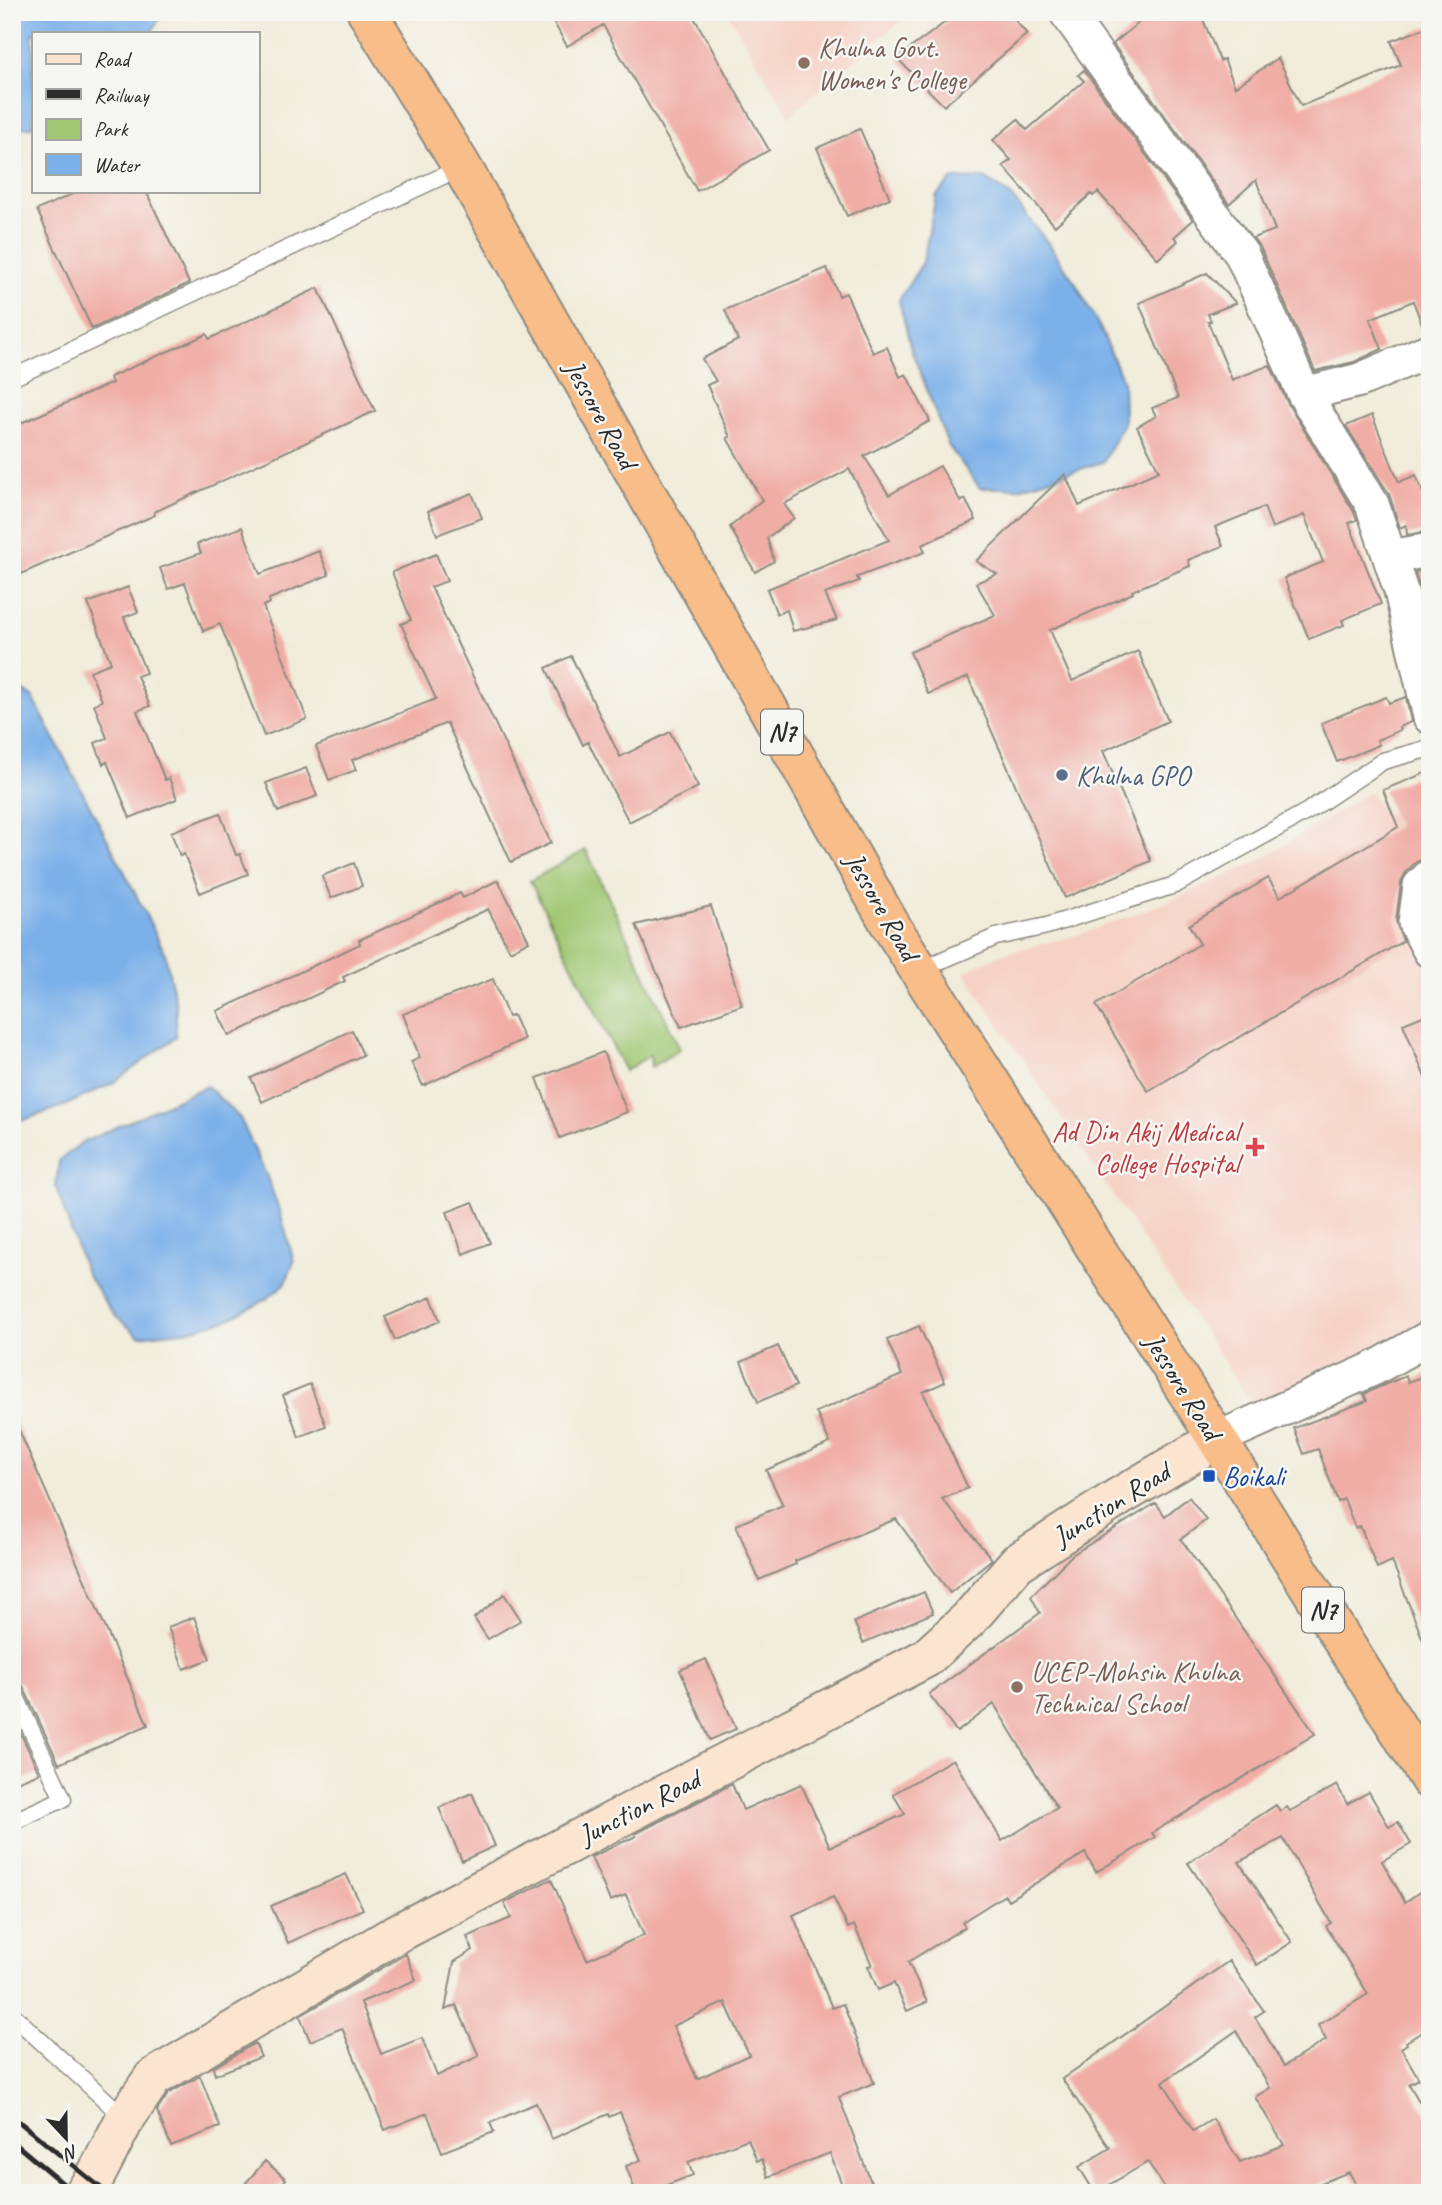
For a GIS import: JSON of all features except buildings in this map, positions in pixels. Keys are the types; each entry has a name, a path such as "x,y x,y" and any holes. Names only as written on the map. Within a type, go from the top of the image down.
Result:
{"highway":[{"name":"Jessore Road","path":"367,12 462,167 878,902 1430,1780"}],"main road":[{"name":"Junction Road","path":"84,2193 125,2119 153,2078 396,1934 926,1658 970,1619 1017,1563 1119,1497 1217,1439"}],"street":[{"path":"1066,12 1242,255 1304,394 1372,504 1401,591 1430,716"},
{"path":"1304,394 1360,380 1430,350"},
{"path":"1390,557 1430,550"},
{"path":"1430,876 1420,886 1415,923 1430,951"},
{"path":"1217,1439 1375,1368 1430,1336"}],"lane":[{"path":"12,378 462,167"},
{"path":"919,970 996,937 1047,926 1175,885 1308,811 1383,761 1430,748"},
{"path":"12,1688 63,1798 12,1822"},
{"path":"12,2014 48,2049 80,2074 125,2119"}],"shaded area":[{"name":"Khulna Govt. Women's College","path":"727,12 911,12 789,116"},
{"name":"Ad Din Akij Medical College Hospital","path":"1371,791 1383,815 1430,799 1430,1322 1373,1355 1255,1408 964,972 998,955 1081,934 1162,904 1257,862"}],"green space":[{"path":"586,850 680,1049 651,1067 650,1055 625,1071 530,881"}],"water":[{"path":"12,12 163,13 152,32 32,32 32,127 12,128"},
{"path":"985,178 1012,197 1051,247 1076,284 1101,330 1123,381 1124,422 1103,462 1019,488 980,488 948,445 911,349 899,300 923,262 936,196 952,179"},
{"path":"12,683 33,698 123,869 165,953 176,1006 176,1037 113,1083 64,1106 18,1122 12,1120"},
{"path":"207,1086 240,1118 267,1177 294,1262 285,1284 265,1300 226,1320 191,1330 139,1336 113,1314 85,1271 56,1187 59,1161 81,1143"}],"railway":[{"path":"12,2116 107,2193"},
{"path":"12,2141 74,2193"}],"place":[{"name":"Khulna Govt. Women's College","path":"804,63"},
{"name":"Khulna GPO","path":"1062,775"},
{"name":"Ad Din Akij Medical College Hospital","path":"1255,1147"},
{"name":"Boikali","path":"1209,1476"},
{"name":"UCEP-Mohsin Khulna Technical School","path":"1017,1687"}]}
